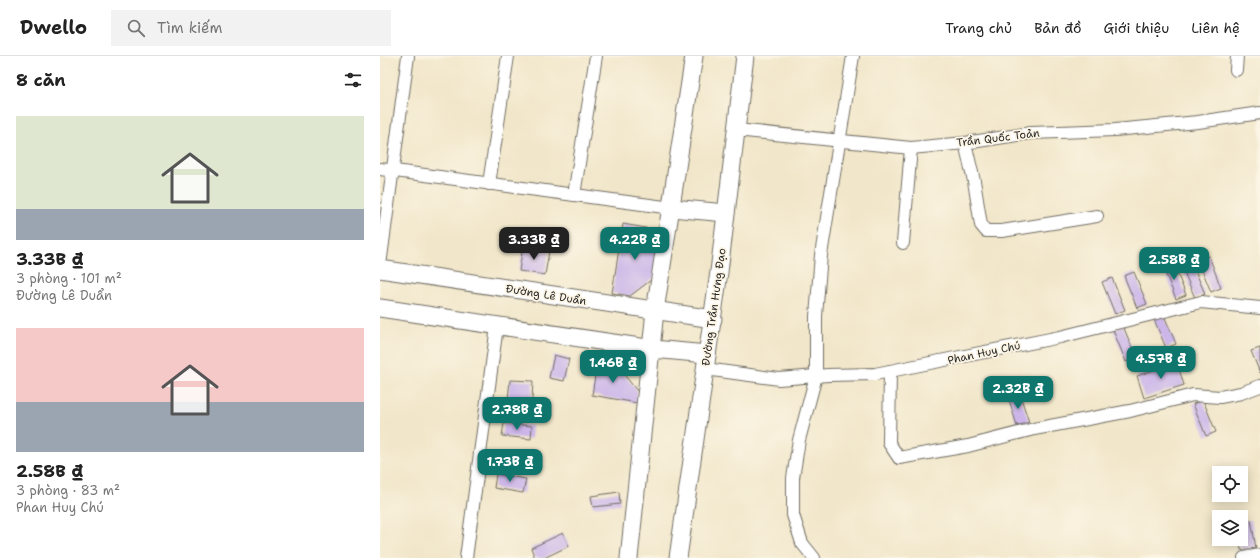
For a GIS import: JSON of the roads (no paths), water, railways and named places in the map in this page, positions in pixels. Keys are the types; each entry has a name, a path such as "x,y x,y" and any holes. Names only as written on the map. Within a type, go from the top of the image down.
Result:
{"main road":[{"path":"629,558 653,349 655,311 672,208 694,56"},
{"name":"Đường Trần Hưng Đạo","path":"678,558 713,319 745,56"},
{"path":"672,208 726,212"},
{"name":"Đường Lê Duẩn","path":"380,269 713,319"},
{"path":"380,308 653,349 706,361"}],"street":[{"path":"380,265 408,56"},
{"path":"489,184 508,56"},
{"path":"574,195 596,56"},
{"path":"814,558 802,543 793,515 793,478 799,440 816,376 816,316 821,255 853,56"},
{"path":"1236,70 1237,56"},
{"name":"Trần Quốc Toản","path":"736,130 912,148 965,143 1031,133 1115,130 1198,122 1260,113"},
{"path":"965,143 974,181 981,225 986,231 1002,231 1098,216"},
{"path":"903,243 912,148"},
{"path":"380,169 672,208"},
{"name":"Phan Huy Chú","path":"706,361 779,379 875,374 1060,337 1201,302 1260,308"},
{"path":"466,558 498,326"},
{"path":"890,371 889,443 899,458 968,446 1034,429 1130,410 1193,395 1220,397 1241,393 1260,386"},
{"path":"1244,558 1260,555"}]}
